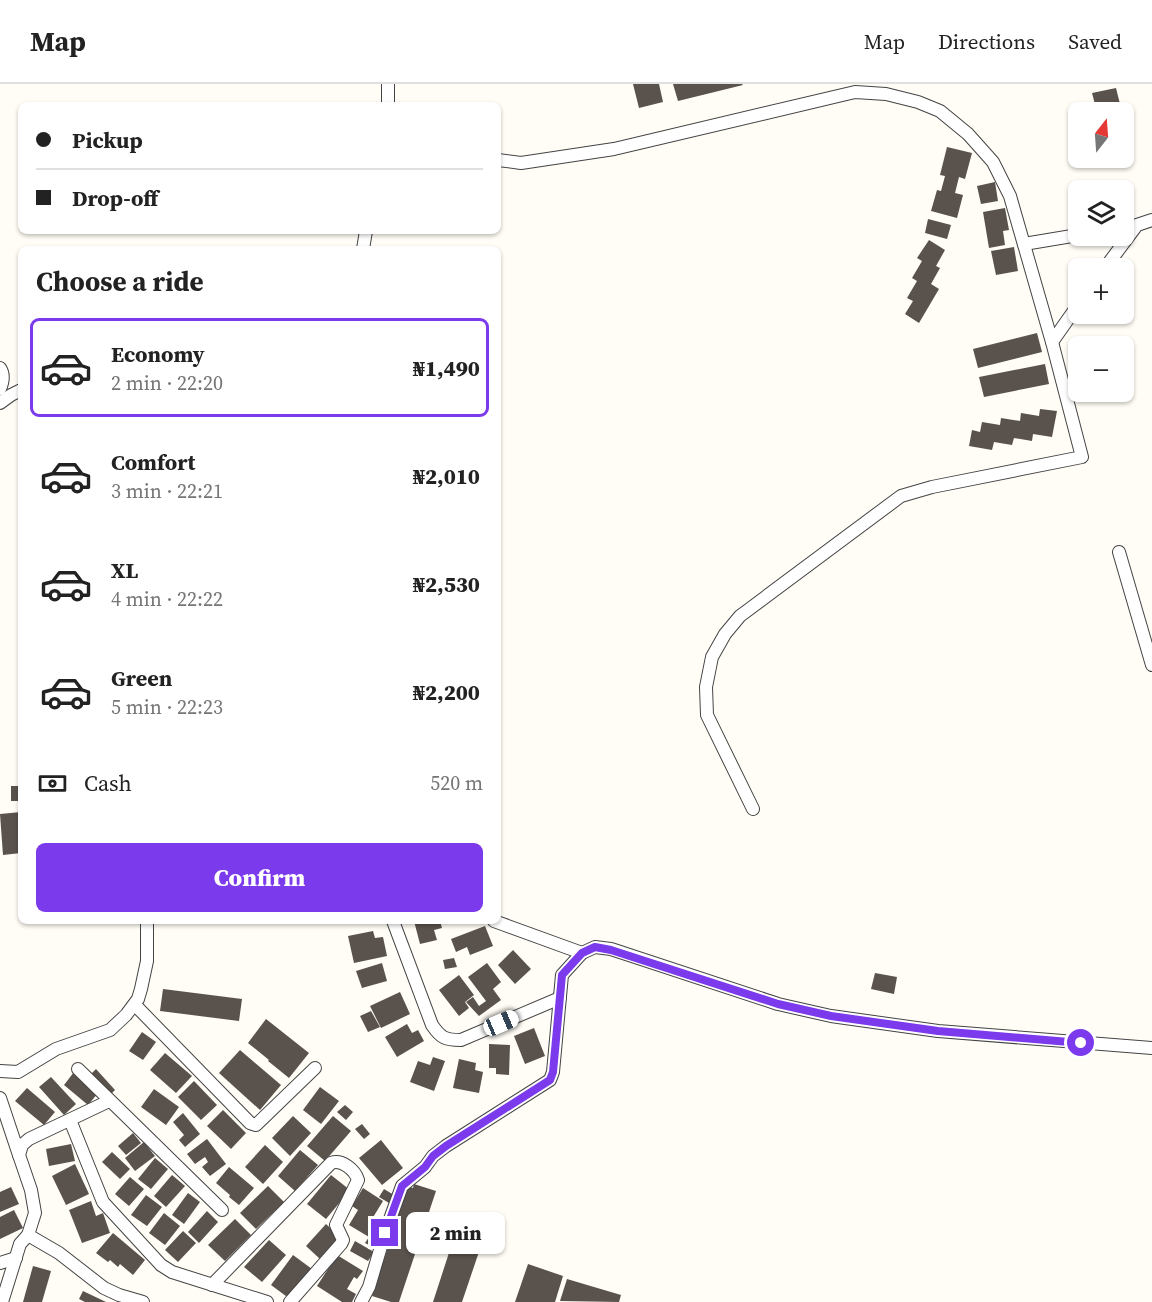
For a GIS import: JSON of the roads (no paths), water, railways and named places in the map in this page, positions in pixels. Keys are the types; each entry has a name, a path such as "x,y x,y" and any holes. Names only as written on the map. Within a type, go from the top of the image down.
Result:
{"street":[{"path":"388,84 388,102"},
{"path":"501,160 521,163 614,149 855,92 886,94 918,102 940,111 968,134 993,162 1010,196 1082,457 932,487 901,496 740,616 725,634 712,657 706,687 708,715 753,809"},
{"path":"1134,225 1152,220"},
{"path":"1112,258 1137,225"},
{"path":"1024,244 1068,237"},
{"path":"1052,342 1068,319"},
{"path":"0,368 3,383 0,389"},
{"path":"0,403 18,391"},
{"path":"1119,552 1152,665"},
{"path":"0,1071 18,1071 56,1049 110,1030 126,1015 135,1005 141,989 147,961 147,924"},
{"path":"394,924 432,1025 439,1036 448,1040 461,1040 560,998"},
{"path":"501,924 582,953"},
{"path":"361,1302 369,1287 402,1186 446,1146 550,1080 553,1072 562,975 582,953 595,947 611,950 778,1004 831,1016 938,1031 1152,1048"},
{"path":"135,1005 250,1123 256,1125 315,1068"},
{"path":"78,1069 222,1210"},
{"path":"0,1098 31,1190 35,1213 28,1236 20,1244 2,1302"},
{"path":"19,1155 22,1145 29,1139 109,1101"},
{"path":"70,1120 103,1202 161,1265 172,1272 267,1302"},
{"path":"212,1285 332,1163 337,1161 343,1163 358,1176 336,1225 343,1240 290,1302"},
{"path":"28,1236 59,1253 104,1288 118,1295 143,1302"},
{"path":"0,1263 16,1258"}]}
